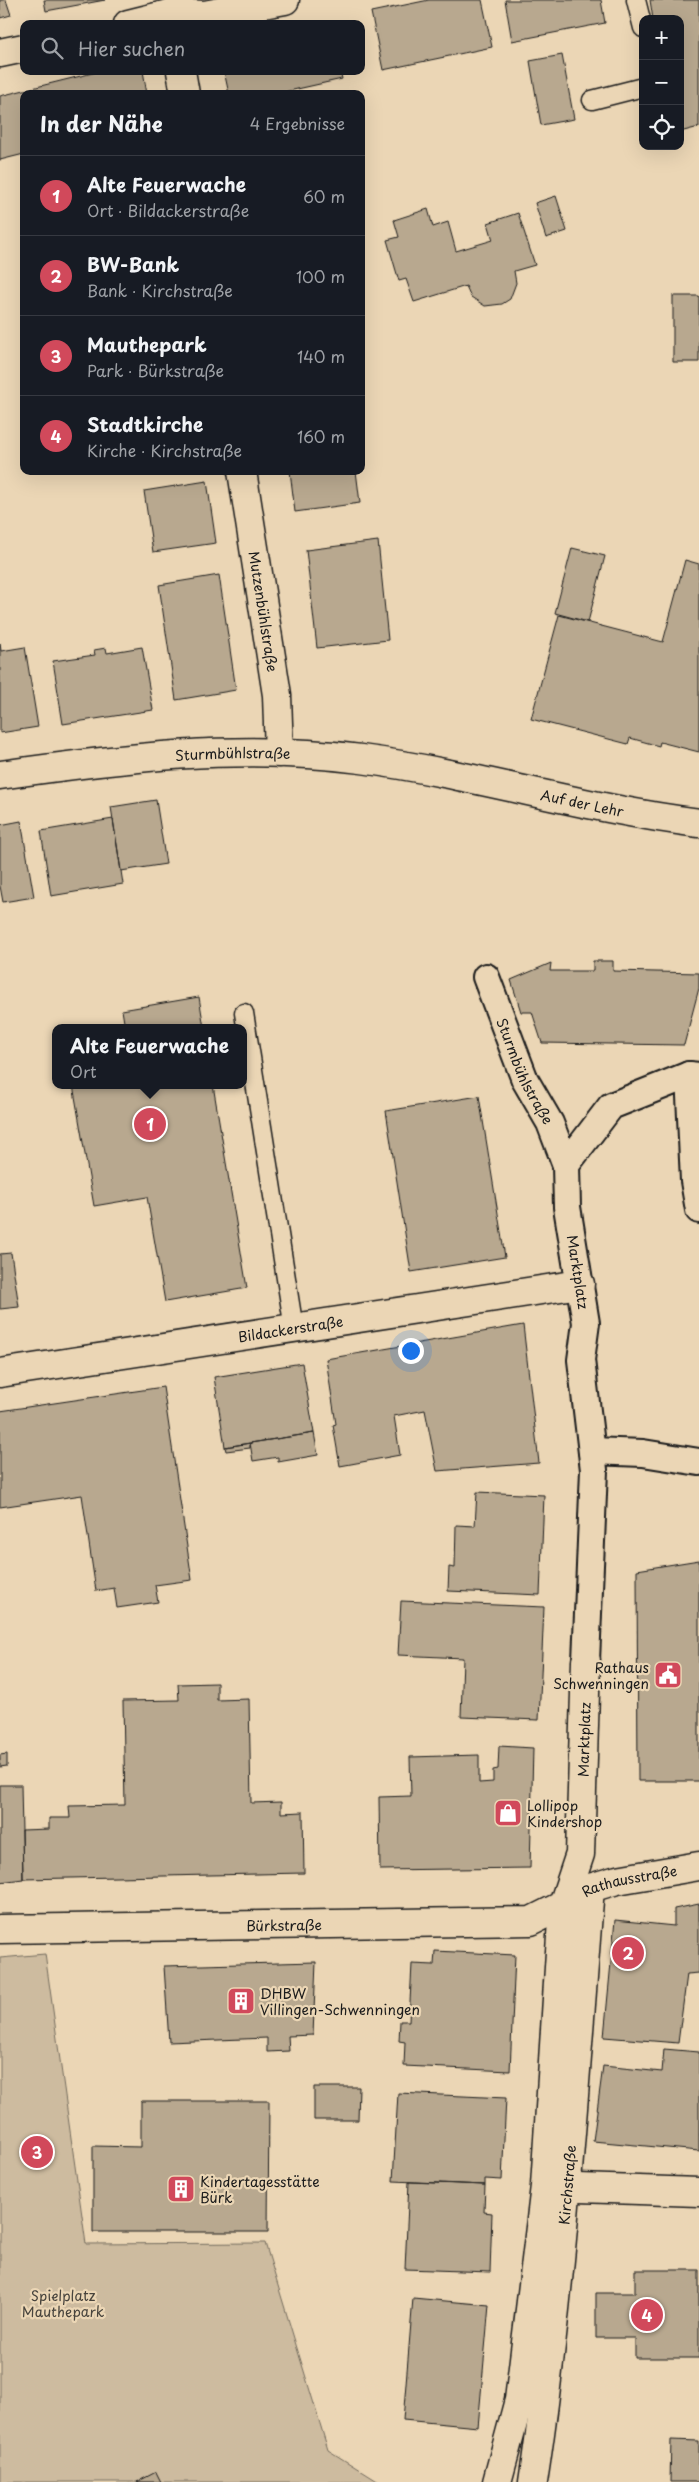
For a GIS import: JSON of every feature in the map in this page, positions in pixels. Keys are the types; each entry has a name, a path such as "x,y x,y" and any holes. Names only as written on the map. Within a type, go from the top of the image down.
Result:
{"street":[{"path":"143,20 172,12 204,15 285,0"},
{"path":"0,54 20,49"},
{"path":"182,75 183,90"},
{"name":"Mutzenbühlstraße","path":"243,475 277,695 279,753"},
{"name":"Sturmbühlstraße","path":"0,775 112,760 216,753 279,753 361,759 465,777"},
{"name":"Auf der Lehr","path":"465,777 642,816 699,823"},
{"name":"Sturmbühlstraße","path":"486,977 525,1080 550,1123 566,1165"},
{"path":"566,1165 611,1106 694,1075 694,1181 699,1210"},
{"name":"Marktplatz","path":"563,1905 580,1854 594,1470 581,1360 586,1323 567,1206 566,1165"},
{"name":"Bildackerstraße","path":"0,1374 580,1284"},
{"path":"592,1451 643,1453 699,1462"},
{"name":"Rathausstraße","path":"563,1905 590,1888 617,1880 699,1866"},
{"name":"Kirchstraße","path":"497,2482 519,2400 555,2187 590,1888"},
{"name":"Bürkstraße","path":"0,1930 531,1921 563,1905"},
{"name":"Kirchstraße","path":"533,2482 546,2396 555,2187 563,1905"},
{"path":"555,2187 699,2192"},
{"name":"Kirchstraße","path":"518,2482 519,2400"}],"lane":[{"path":"636,0 640,15"},
{"path":"592,100 639,89"},
{"path":"244,1013 246,1024"},
{"path":"247,1032 294,1329"}],"green space":[{"name":"Spielplatz Mauthepark","path":"45,1954 86,2244 265,2243 328,2450 379,2482 0,2482 0,1958"}],"building":[{"path":"0,0 6,0 11,15 0,18"},
{"path":"44,0 105,0 46,11"},
{"path":"429,0 482,0 492,47 383,70 371,12"},
{"path":"505,0 601,0 605,23 512,41"},
{"path":"650,0 699,0 699,127 684,131 684,15 652,15"},
{"path":"562,55 574,119 541,125 530,61"},
{"path":"85,75 144,75 146,90 24,90"},
{"path":"225,75 341,75 342,79 293,90 228,90"},
{"path":"20,91 20,155 0,160 0,96"},
{"path":"556,196 567,231 546,238 535,203"},
{"path":"428,209 433,227 448,222 456,251 493,240 488,223 518,213 535,265 514,271 516,283 510,299 502,304 485,306 471,297 466,286 414,302 406,279 399,281 387,240 399,237 394,220"},
{"path":"673,296 699,296 699,362 673,362"},
{"path":"290,475 356,475 360,503 295,512"},
{"path":"207,481 216,543 153,552 144,491"},
{"path":"378,541 388,640 317,648 306,550"},
{"path":"572,548 605,556 588,622 555,613"},
{"path":"685,560 699,564 699,752 660,742 659,746 630,738 628,744 531,719 559,615 663,642"},
{"path":"219,575 236,690 176,700 159,585"},
{"path":"0,643 1,651 25,647 38,727 0,733"},
{"path":"142,647 153,710 63,724 53,661 95,655 94,650 106,648 107,653"},
{"path":"156,800 166,864 121,871 111,807"},
{"path":"113,819 123,884 51,896 41,831"},
{"path":"21,821 34,897 3,902 0,886 0,825"},
{"path":"593,961 613,961 613,971 699,973 699,988 684,1045 542,1043 532,1012 521,1012 511,980 551,963 550,971 593,971"},
{"path":"199,997 203,1024 124,1024 122,1010"},
{"path":"74,1089 214,1089 247,1288 165,1302 147,1197 94,1206"},
{"path":"479,1096 505,1257 411,1272 386,1111"},
{"path":"11,1253 19,1307 0,1309 0,1254"},
{"path":"523,1325 539,1463 437,1471 425,1410 394,1416 400,1455 340,1466 333,1425 336,1424 326,1359"},
{"path":"302,1363 314,1433 225,1447 214,1377"},
{"path":"163,1387 192,1580 155,1585 158,1602 117,1608 114,1588 96,1591 82,1495 0,1507 0,1411"},
{"path":"314,1433 318,1455 278,1462 278,1457 253,1461 250,1443"},
{"path":"250,1443 250,1448 226,1451 225,1447"},
{"path":"477,1492 544,1495 540,1595 448,1591 449,1567 455,1568 456,1525 475,1526"},
{"name":"Rathaus Schwenningen","path":"699,1560 699,1781 638,1781 637,1570"},
{"path":"401,1601 544,1607 539,1720 461,1717 463,1658 398,1655"},
{"path":"217,1683 217,1700 249,1699 251,1803 281,1802 281,1813 303,1812 304,1873 23,1879 22,1830 49,1829 49,1818 70,1818 69,1806 125,1805 123,1701 179,1700 178,1684"},
{"path":"499,1746 533,1748 530,1868 380,1870 379,1797 411,1796 410,1757 479,1755 479,1783 493,1782 493,1770 498,1769"},
{"path":"7,1754 7,1766 0,1767 0,1755"},
{"path":"0,1785 21,1785 23,1879 0,1882"},
{"path":"699,1904 699,1973 687,1974 678,2043 604,2037 615,1920 674,1926 674,1909"},
{"path":"435,1951 515,1955 510,2071 404,2066 405,2042 399,2041 400,2021 409,2021 412,1964 434,1965"},
{"name":"DHBW Villingen-Schwenningen","path":"316,1962 313,2035 288,2036 289,2051 267,2052 267,2038 169,2042 164,1966"},
{"path":"664,2049 699,2052 699,2151 593,2141 603,2066 662,2072"},
{"path":"314,2087 359,2087 358,2120 314,2120"},
{"path":"398,2093 506,2098 502,2180 485,2179 485,2185 393,2181"},
{"name":"Kindertagesstätte Bürk","path":"141,2101 269,2101 268,2232 93,2232 93,2146 141,2147"},
{"path":"409,2182 485,2185 484,2212 492,2213 490,2272 405,2269"},
{"path":"635,2270 699,2270 699,2358 635,2358 635,2338 596,2338 596,2293 635,2293"},
{"path":"413,2298 489,2305 478,2427 403,2420"},
{"path":"671,2440 699,2441 699,2482 670,2482"},
{"path":"156,2472 161,2482 137,2482"}],"place":[{"name":"Alte Feuerwache","path":"150,1124"},
{"name":"Rathaus Schwenningen","path":"668,1675"},
{"name":"Lollipop Kindershop","path":"508,1813"},
{"name":"BW-Bank","path":"628,1953"},
{"name":"DHBW Villingen-Schwenningen","path":"241,2001"},
{"name":"Mauthepark","path":"37,2152"},
{"name":"Kindertagesstätte Bürk","path":"181,2189"},
{"name":"Stadtkirche","path":"647,2315"}]}
